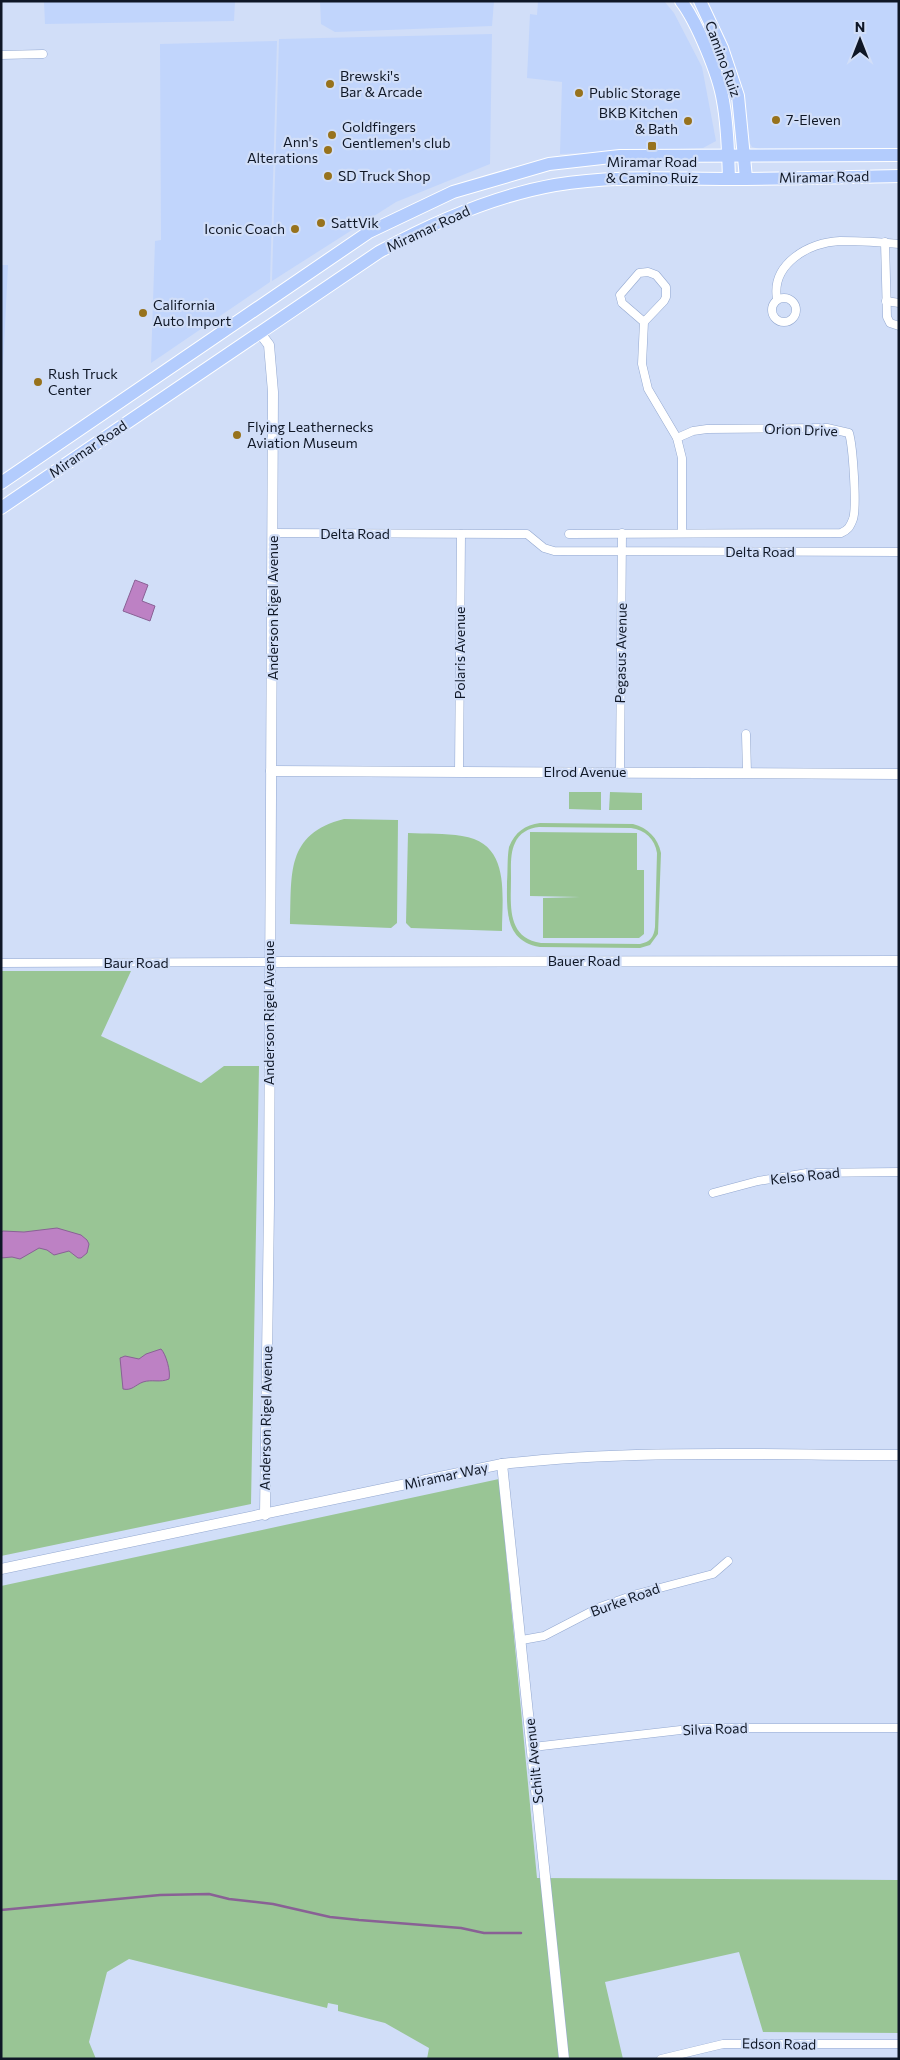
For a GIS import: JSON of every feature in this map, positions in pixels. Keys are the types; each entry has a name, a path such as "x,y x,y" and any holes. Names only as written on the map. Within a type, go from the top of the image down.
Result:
{"main road":[{"name":"Camino Ruiz","path":"680,1 692,19 708,53 723,99 729,179"},
{"name":"Camino Ruiz","path":"700,1 722,48 738,96 746,178"},
{"name":"Miramar Road","path":"1,483 356,240 452,192 549,164 620,156 899,155"},
{"name":"Miramar Road","path":"1,508 379,252 423,228 497,199 553,185 621,178 729,179 899,176"}],"street":[{"path":"1,56 43,54"},
{"path":"777,300 776,292 779,276 788,262 803,252 838,241 899,244"},
{"path":"885,242 888,320 893,325 899,326"},
{"path":"644,322 622,304 620,295 639,273 648,272 656,275 666,286 667,292 664,301 644,322 642,364 648,389 677,438 682,458 682,533"},
{"path":"886,301 899,304"},
{"name":"Anderson Rigel Avenue","path":"260,332 269,345 272,392 273,511 265,1515"},
{"name":"Orion Drive","path":"677,438 692,431 707,429 827,428 849,433 853,446 854,517 849,529 841,534"},
{"name":"Pegasus Avenue","path":"620,772 622,533"},
{"name":"Delta Road","path":"273,534 527,534 544,548 554,551 899,552"},
{"name":"Polaris Avenue","path":"459,772 461,534"},
{"name":"Delta Road","path":"568,534 841,534"},
{"path":"746,734 746,773"},
{"name":"Elrod Avenue","path":"272,771 899,774"},
{"name":"Bauer Road","path":"270,962 899,961"},
{"name":"Baur Road","path":"1,963 270,962"},
{"name":"Kelso Road","path":"713,1193 758,1181 807,1173 899,1172"},
{"name":"Miramar Way","path":"1,1569 502,1464 561,1457 636,1455 899,1455"},
{"name":"Schilt Avenue","path":"502,1464 522,1640 564,2059"},
{"name":"Burke Road","path":"522,1640 544,1636 593,1610 638,1594 712,1574 728,1561"},
{"name":"Silva Road","path":"533,1747 698,1728 899,1728"},
{"name":"Edson Road","path":"661,2059 723,2044 899,2044"}],"shaded area":[{"path":"44,1 235,1 234,21 45,24"},
{"path":"320,1 494,1 492,26 335,32 321,24"},
{"path":"538,1 664,1 674,13 702,67 716,141 703,148 560,154 562,82 527,78 530,14 537,15"},
{"path":"704,1 899,1 899,148 759,149 752,147"},
{"path":"492,34 490,164 396,202 272,281 279,39"},
{"path":"277,41 270,282 151,363 155,241 161,240 160,44"},
{"path":"1,265 8,265 1,407"},
{"path":"135,580 148,585 142,601 155,606 150,621 123,611"},
{"path":"57,1228 81,1235 87,1240 89,1244 87,1253 78,1258 69,1251 54,1255 47,1250 39,1248 20,1259 12,1257 1,1258 1,1232 24,1232"},
{"path":"161,1349 168,1363 169,1379 146,1381 131,1388 123,1389 120,1358 125,1356 139,1359 146,1354"}],"green space":[{"path":"569,792 601,792 601,810 569,809"},
{"path":"610,792 642,793 642,810 609,810"},
{"path":"344,819 398,820 397,923 391,928 290,924 292,873 302,846 311,835 325,826"},
{"path":"535,824 633,824 643,828 655,838 661,853 658,934 650,945 640,948 540,947 528,944 520,938 514,931 508,913 508,851 517,833","holes":["539,827 631,828 649,836 654,843 657,853 655,927 651,939 640,944 541,943 530,940 522,934 516,927 511,909 512,851 517,839 522,834"]},
{"path":"530,832 637,833 637,870 644,870 644,934 639,938 543,938 543,898 580,897 530,896"},
{"path":"408,833 462,836 478,841 489,849 496,860 500,873 503,902 502,931 411,928 406,923"},
{"path":"1,971 131,971 101,1036 201,1083 224,1066 259,1066 251,1504 1,1556"},
{"path":"499,1479 537,1878 899,1880 899,2033 763,2032 739,1952 605,1982 623,2059 427,2059 429,2048 385,2023 338,2011 338,2005 328,2003 327,2008 129,1959 107,1972 89,2042 96,2059 1,2059 1,1586"}],"waterway":[{"path":"1,1910 160,1895 209,1894 229,1899 273,1904 330,1917 461,1928 484,1933 521,1933"}],"place":[{"name":"Brewski's Bar & Arcade","path":"330,84"},
{"name":"Public Storage","path":"579,93"},
{"name":"7-Eleven","path":"776,120"},
{"name":"BKB Kitchen & Bath","path":"688,121"},
{"name":"Goldfingers Gentlemen's club","path":"332,135"},
{"name":"Miramar Road & Camino Ruiz","path":"652,146"},
{"name":"Ann's Alterations","path":"328,150"},
{"name":"SD Truck Shop","path":"328,176"},
{"name":"SattVik","path":"321,223"},
{"name":"Iconic Coach","path":"295,229"},
{"name":"California Auto Import","path":"143,313"},
{"name":"Rush Truck Center","path":"38,382"},
{"name":"Flying Leathernecks Aviation Museum","path":"237,435"}]}
